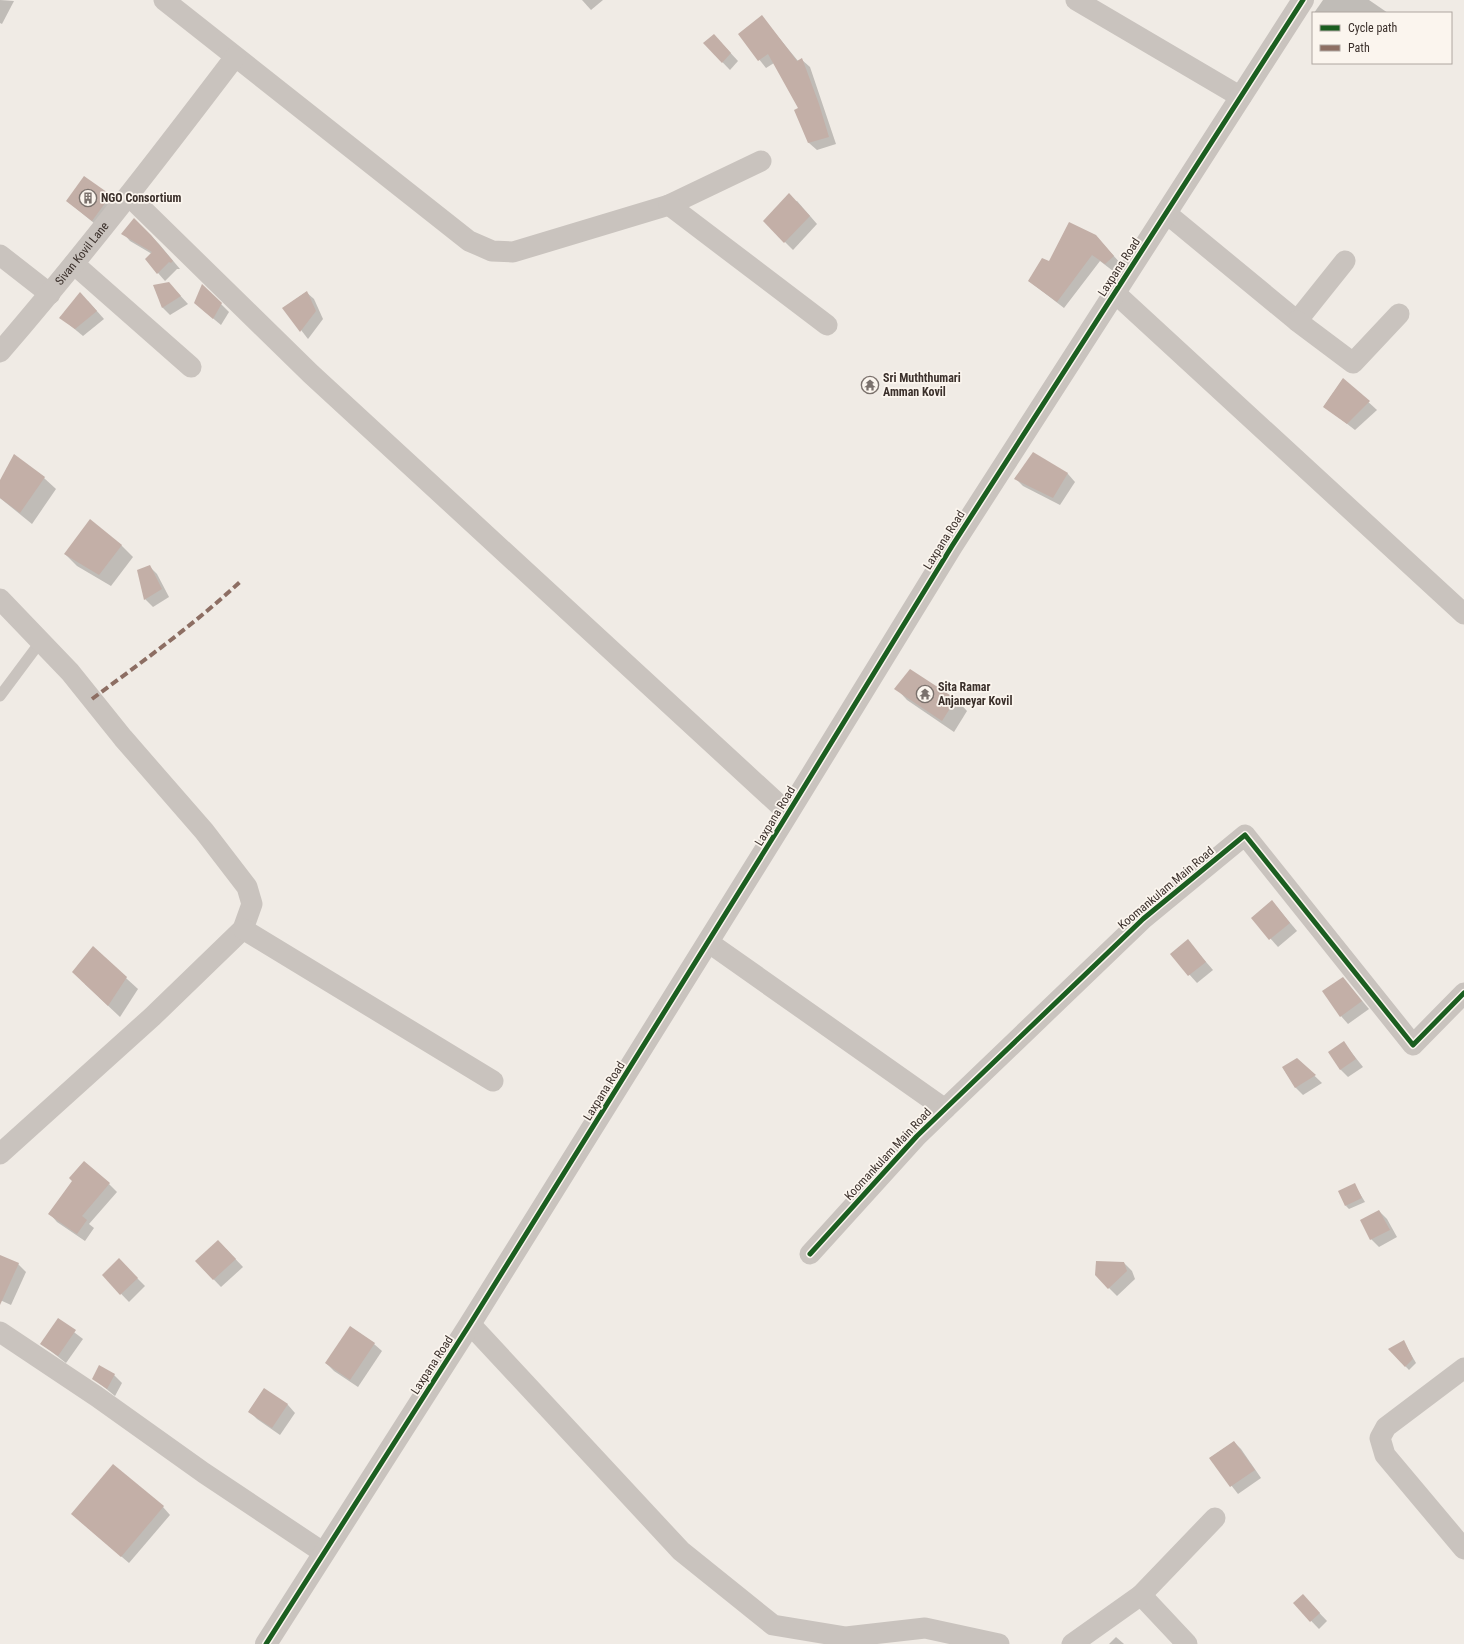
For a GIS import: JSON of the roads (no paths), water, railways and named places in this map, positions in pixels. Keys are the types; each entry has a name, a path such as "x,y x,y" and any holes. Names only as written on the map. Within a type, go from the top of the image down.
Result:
{"street":[{"path":"164,0 469,241 492,251 513,252 669,205 761,161"},
{"path":"1076,0 1241,97"},
{"name":"Laxpana Road","path":"266,1644 470,1324 788,813 952,546 1303,0"},
{"name":"Sivan Kovil Lane","path":"0,352 50,294 129,196 235,57"},
{"path":"129,196 311,374 788,813"},
{"path":"669,205 826,325"},
{"path":"1166,213 1297,321 1353,363 1399,314"},
{"path":"0,255 50,294"},
{"path":"1297,321 1345,261"},
{"path":"74,264 191,367"},
{"path":"1115,292 1464,614"},
{"path":"0,599 41,641 204,831 246,888 252,904 243,929 152,1017 0,1154"},
{"name":"Koomankulam Main Road","path":"810,1254 917,1136 944,1109 1142,919 1245,835 1413,1045 1464,993"},
{"path":"243,929 493,1081"},
{"path":"708,942 944,1109"},
{"path":"470,1324 681,1551 773,1625 846,1637 925,1628 999,1644"},
{"path":"0,1332 96,1396 204,1473 324,1553"},
{"path":"1464,1368 1386,1427 1380,1438 1385,1455 1464,1548"},
{"path":"1072,1644 1142,1595 1215,1518"},
{"path":"1142,1595 1187,1644"}],"lane":[{"path":"0,696 41,641"}],"place":[{"name":"NGO Consortium","path":"88,198"},
{"name":"Sri Muththumari Amman Kovil","path":"870,385"},
{"name":"Sita Ramar Anjaneyar Kovil","path":"925,694"}]}
